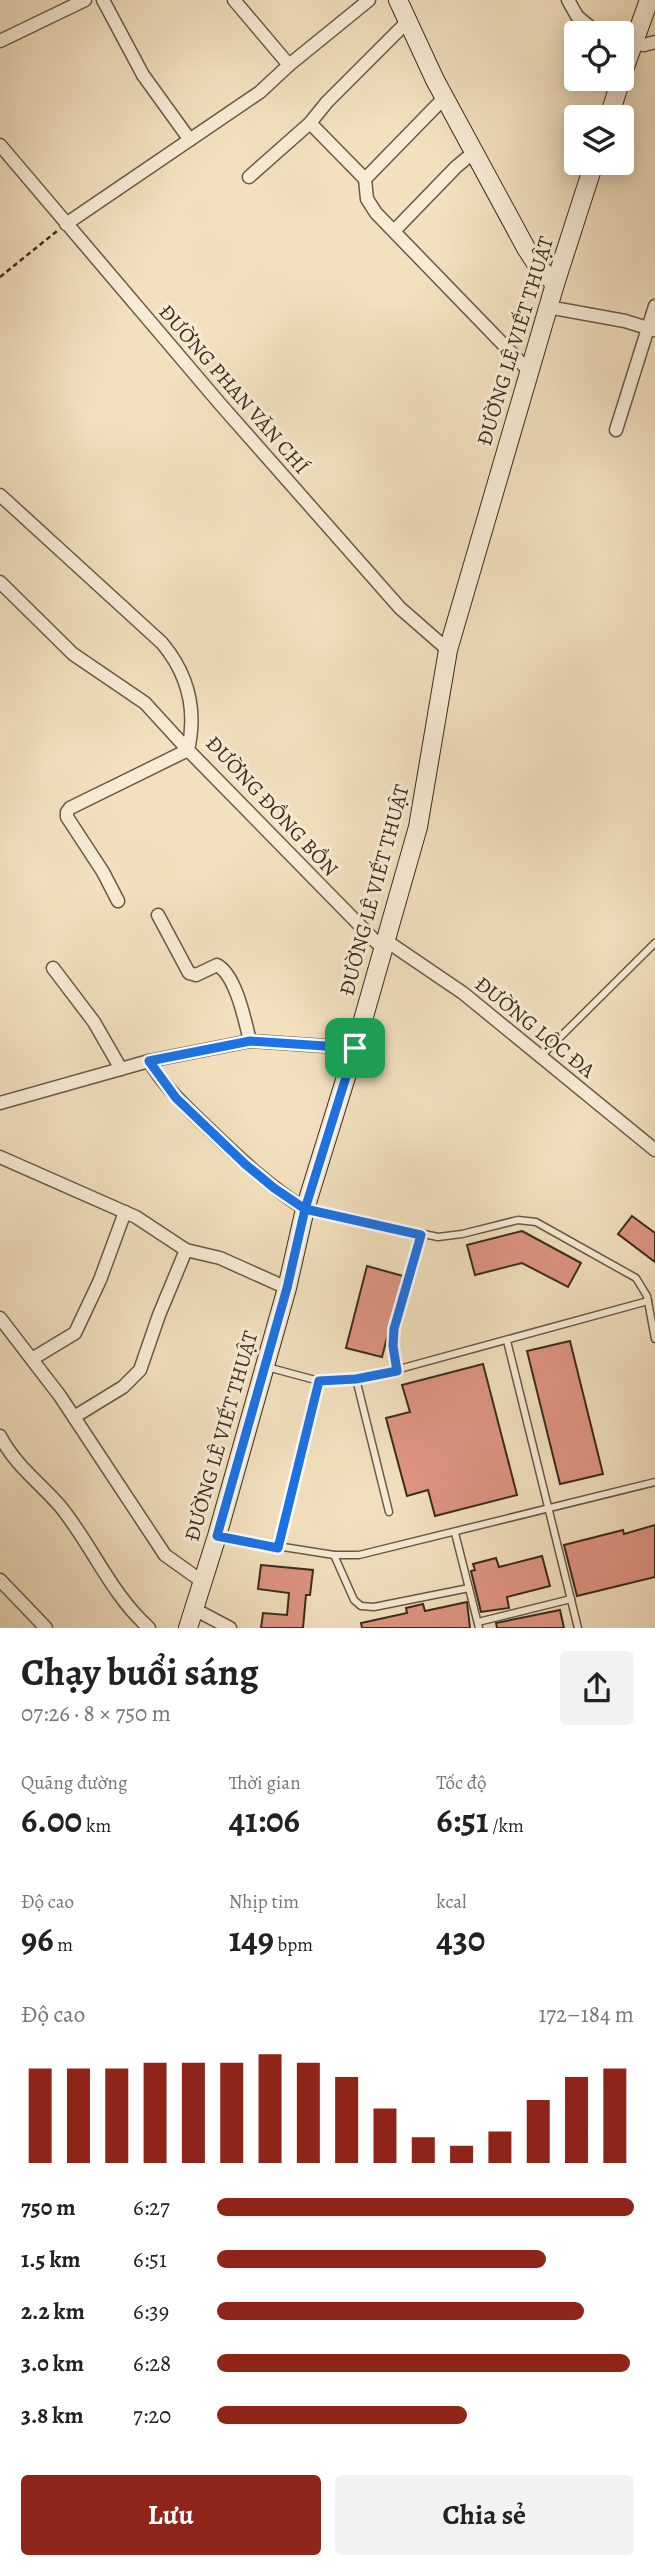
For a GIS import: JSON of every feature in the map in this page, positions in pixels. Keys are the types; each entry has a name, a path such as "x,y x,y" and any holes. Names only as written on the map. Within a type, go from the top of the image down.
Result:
{"main road":[{"path":"398,0 445,97 526,248 555,284"},
{"path":"634,29 649,0"},
{"name":"ĐƯỜNG LÊ VIẾT THUẬT","path":"188,1628 217,1536 287,1288 305,1209 355,1048 418,827 448,650 548,307 590,175"}],"street":[{"path":"0,41 85,0"},
{"path":"103,0 143,75 190,140"},
{"path":"234,0 289,65"},
{"path":"66,224 260,92 369,0"},
{"path":"568,0 583,21"},
{"path":"249,177 310,123 327,102 408,21"},
{"path":"634,43 655,42"},
{"path":"365,179 445,97"},
{"path":"310,123 365,179 372,208 530,371"},
{"name":"ĐƯỜNG PHAN VĂN CHÍ","path":"0,145 220,405 400,608 448,650"},
{"path":"394,231 474,152"},
{"path":"616,430 651,329 655,306"},
{"path":"548,307 625,321 651,329"},
{"name":"ĐƯỜNG ĐỒNG BỒN","path":"0,495 162,643 181,672 191,701 193,730 188,750 384,945"},
{"path":"0,582 73,654 145,703 188,750 70,808 67,812 67,817 103,872 118,901"},
{"path":"158,915 189,973 196,975 217,965 224,970 237,997 250,1041"},
{"name":"ĐƯỜNG LỘC ĐA","path":"384,945 463,993 655,1150"},
{"path":"53,968 94,1022 121,1069"},
{"path":"0,1103 149,1061 250,1041 355,1048"},
{"path":"149,1061 176,1098 245,1164 305,1209"},
{"path":"0,1157 136,1217 186,1250 220,1258 287,1288"},
{"path":"32,1359 75,1333 100,1280 125,1212"},
{"path":"74,1417 123,1387 140,1370 186,1250"},
{"path":"0,1318 74,1417 165,1555 203,1581"},
{"path":"0,1436 13,1460 65,1513 116,1592 149,1628"},
{"path":"0,1580 46,1628"},
{"path":"194,1609 230,1628"}],"lane":[{"path":"541,1056 655,943"},
{"path":"305,1209 421,1235 453,1236 518,1220 536,1222 629,1273 643,1287 655,1339"},
{"path":"397,1371 393,1346 394,1329 421,1235"},
{"path":"264,1367 319,1381 356,1379 397,1371 648,1301"},
{"path":"507,1341 578,1628"},
{"path":"356,1379 389,1512"},
{"path":"278,1548 319,1381"},
{"path":"217,1536 334,1555 373,1553 655,1482"},
{"path":"455,1533 478,1625 571,1599"},
{"path":"334,1555 354,1600 361,1606 374,1607 469,1588"}],"path":[{"path":"0,277 66,224"}],"building":[{"path":"632,1216 655,1233 655,1262 618,1234"},
{"path":"522,1231 581,1263 568,1287 522,1263 475,1275 467,1245"},
{"path":"367,1266 403,1276 382,1357 346,1348"},
{"path":"570,1341 603,1474 560,1484 527,1351"},
{"path":"483,1364 517,1495 435,1516 428,1490 407,1496 386,1418 410,1412 402,1385"},
{"path":"655,1525 655,1577 577,1596 564,1545 623,1530 624,1534"},
{"path":"542,1556 550,1586 507,1597 509,1608 481,1612 471,1571 475,1570 473,1564 496,1558 499,1567"},
{"path":"261,1565 313,1570 310,1595 306,1595 303,1628 261,1628 263,1613 287,1615 289,1593 258,1589"},
{"path":"467,1602 470,1628 362,1628 361,1623 407,1613 406,1608 423,1604 425,1611"},
{"path":"560,1610 564,1628 497,1628 496,1623"}],"route":[{"path":"355,1048 250,1041 149,1061 176,1098 245,1164 305,1209 421,1235 394,1329 393,1346 397,1371 356,1379 319,1381 278,1548 217,1536 287,1288 305,1209 355,1048"}]}
